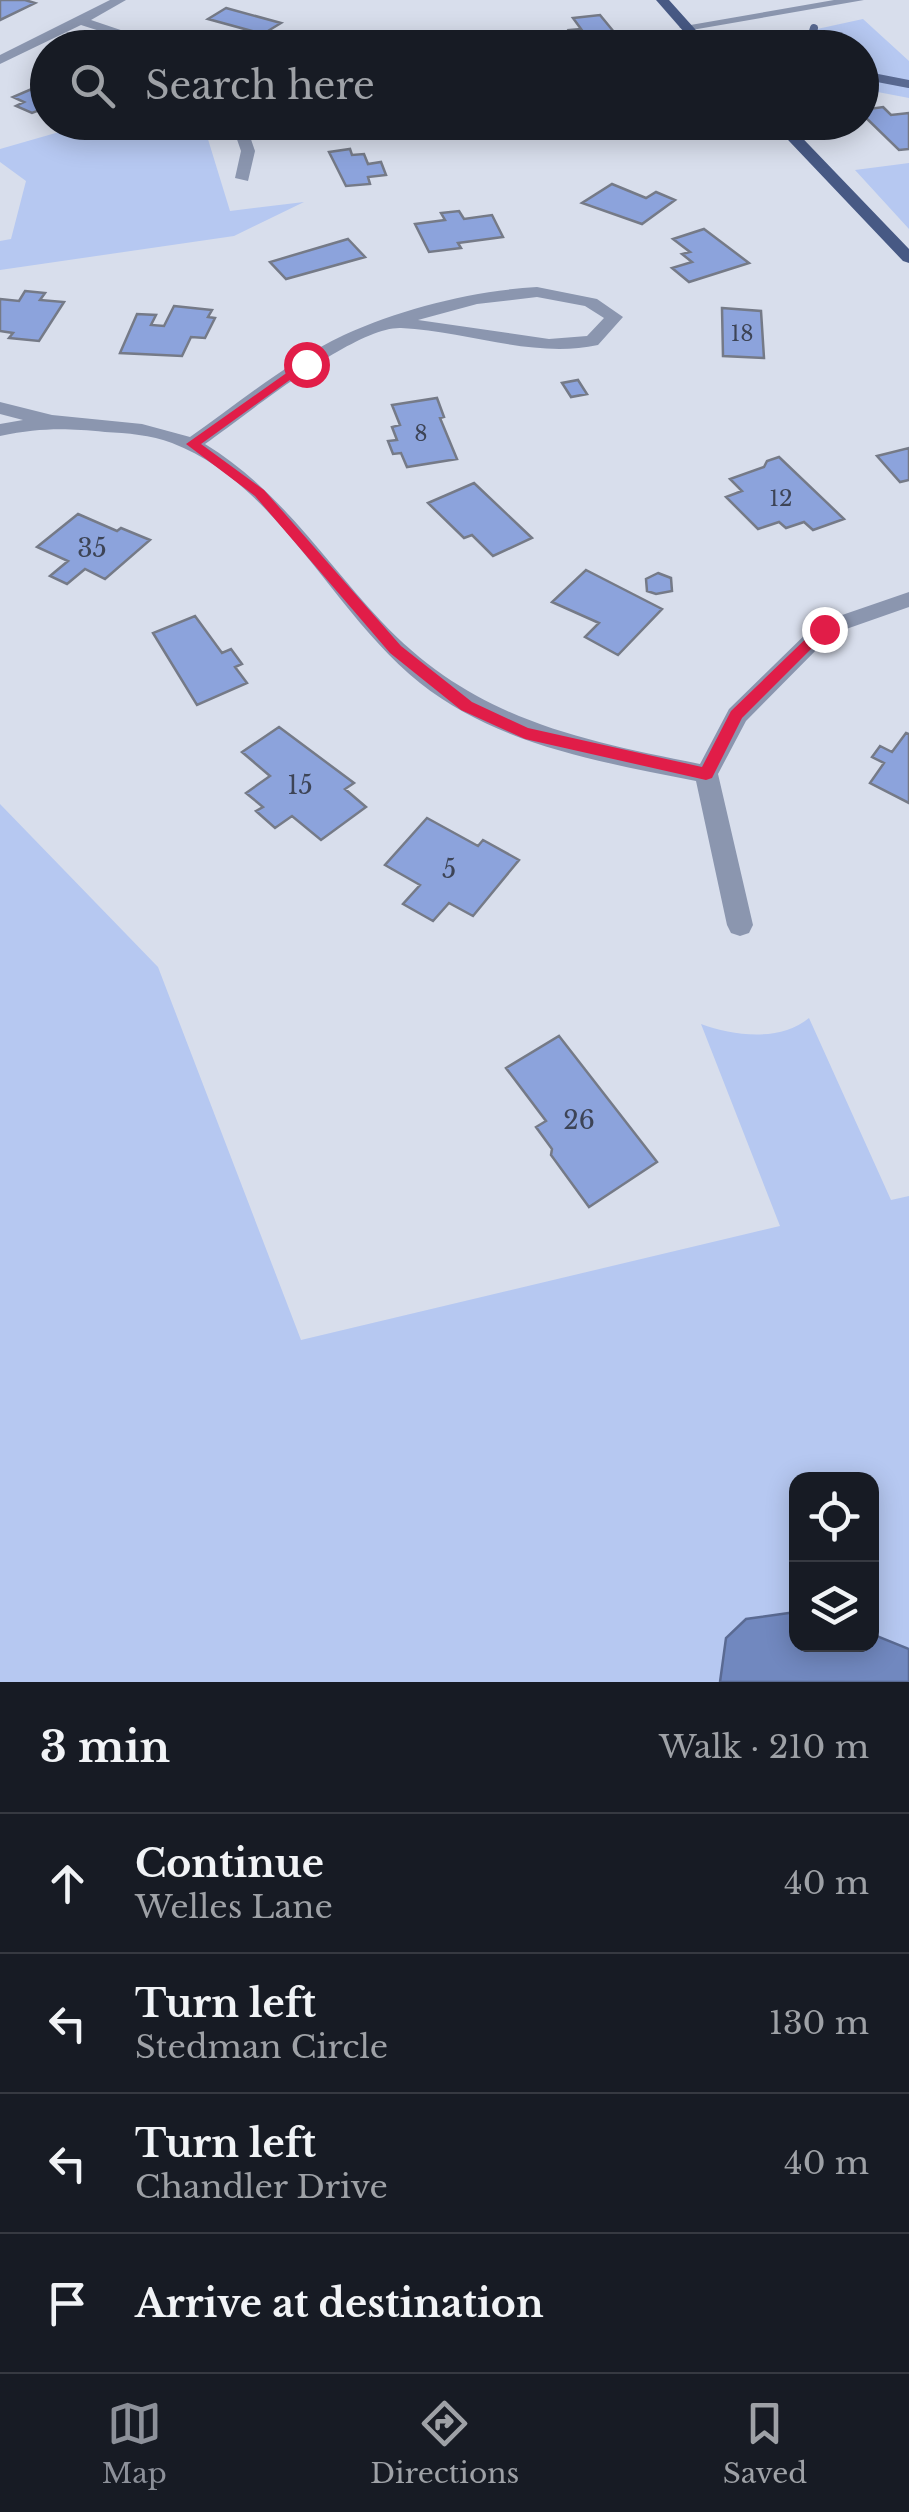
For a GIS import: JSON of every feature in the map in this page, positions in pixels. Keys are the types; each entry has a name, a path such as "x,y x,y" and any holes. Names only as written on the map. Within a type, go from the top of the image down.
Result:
{"main road":[{"path":"662,0 689,30"},
{"path":"795,140 909,258"}],"street":[{"path":"63,30 120,0"},
{"path":"686,27 858,0"},
{"path":"82,21 111,30"},
{"path":"0,60 30,46"},
{"path":"243,178 248,151 244,140"},
{"path":"192,444 306,364 350,339 396,322 460,301 554,291 595,301 614,316 592,340 549,344 396,322"},
{"path":"0,408 52,421 130,427 192,444 259,493 396,650 466,706 525,733 706,774"},
{"path":"0,430 52,421"},
{"path":"740,925 706,774 737,714 824,629 909,599"}],"shaded area":[{"path":"863,19 875,30 813,30"},
{"path":"879,34 909,61 909,98 879,92"},
{"path":"31,140 208,140 230,211 304,202 234,236 0,270 0,241 11,239 26,181 0,162 0,149"},
{"path":"909,163 909,229 855,170"},
{"path":"0,804 158,967 301,1340 780,1226 701,1024 728,1032 771,1034 809,1018 891,1200 909,1196 909,1682 0,1682"},
{"path":"789,1613 789,1652 879,1652 879,1637 909,1649 909,1682 720,1682 726,1638 746,1619"}],"building":[{"path":"0,0 25,0 35,3 0,20"},
{"path":"226,8 281,23 270,30 248,30 208,19"},
{"path":"600,15 612,30 569,30 581,29 573,18"},
{"path":"30,90 30,112 16,106 24,102 13,97"},
{"path":"879,108 891,115 909,113 909,149 899,150 879,131"},
{"path":"350,149 352,155 364,154 368,164 381,162 386,175 368,177 370,184 346,186 329,152"},
{"path":"612,184 646,198 656,192 675,200 642,224 582,203"},
{"path":"459,211 464,219 492,215 503,237 458,243 461,248 429,252 415,224 445,220 441,213"},
{"path":"704,229 749,263 689,282 672,268 692,262 682,254 690,252 673,239"},
{"path":"348,239 365,257 286,279 270,262"},
{"path":"25,291 45,293 40,300 64,302 39,341 9,338 13,333 0,331 0,299 19,301"},
{"path":"174,306 212,310 208,317 215,318 205,338 191,337 182,356 120,353 137,314 156,315 151,325 164,326"},
{"path":"722,308 761,311 764,358 723,356"},
{"path":"578,380 587,394 571,397 562,383"},
{"path":"437,398 444,417 440,418 457,459 407,467 401,453 393,454 388,441 397,440 392,427 400,425 392,405"},
{"path":"909,448 909,480 900,482 877,456"},
{"path":"779,457 844,519 813,530 804,522 786,528 779,522 758,529 726,497 742,491 730,479"},
{"path":"474,483 532,538 493,556 472,535 464,538 428,503"},
{"path":"78,514 150,540 105,579 85,569 67,584 50,576 68,561 37,547"},
{"path":"586,570 662,609 618,655 585,637 599,623 552,602"},
{"path":"658,573 671,578 672,591 647,591 646,579"},
{"path":"195,616 222,653 231,649 242,664 235,667 247,683 197,705 153,633"},
{"path":"279,727 354,783 345,789 366,807 321,840 292,816 275,828 256,811 263,807 246,793 270,776 242,752"},
{"path":"906,733 909,803 870,783 884,763 872,757 880,746 892,752"},
{"path":"427,818 478,846 483,840 519,860 473,916 449,903 433,921 403,904 420,885 385,865"},
{"path":"559,1036 657,1162 589,1207 536,1127 546,1121 506,1068"}],"waterway":[{"path":"879,78 909,84"}],"route":[{"path":"306,364 192,444 259,493 396,650 466,706 525,733 706,774 737,714 824,629"}]}
